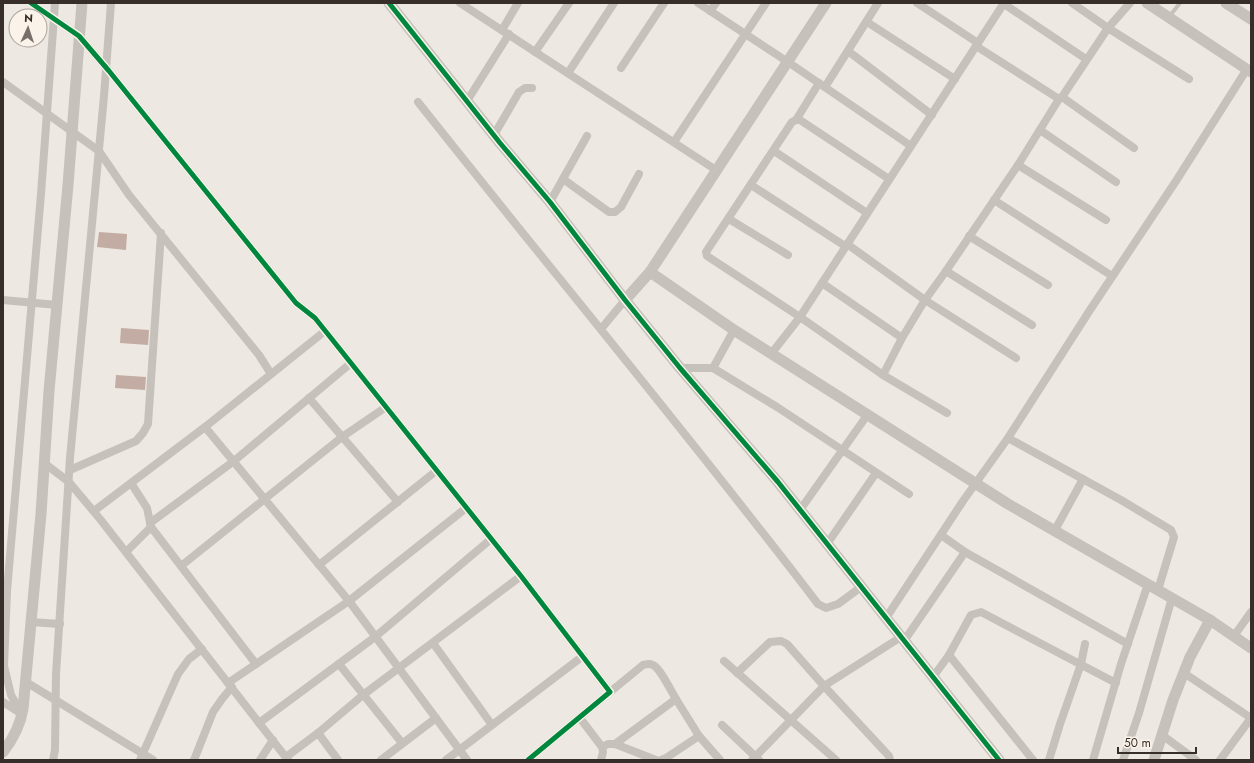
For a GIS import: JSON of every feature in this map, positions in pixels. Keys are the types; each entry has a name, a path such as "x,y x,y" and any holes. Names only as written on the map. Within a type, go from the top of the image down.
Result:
{"street":[{"path":"31,3 79,36 106,67 296,303 315,318 521,576 610,692"},
{"path":"22,714 11,695 4,666 7,591 32,302 55,3"},
{"path":"3,752 10,744 20,725 26,682 82,3"},
{"path":"53,760 55,750 56,674 69,482 111,3"},
{"path":"389,3 466,101 550,202 625,300 680,368 746,443 999,760"},
{"path":"466,101 505,32 518,3"},
{"path":"535,52 569,3"},
{"path":"568,73 614,3"},
{"path":"621,68 664,3"},
{"path":"698,3 911,146"},
{"path":"710,11 716,3"},
{"path":"674,142 766,3"},
{"path":"601,328 650,272 826,3"},
{"path":"878,3 848,51 796,120 792,122 706,252 706,256 800,317 883,375 947,413"},
{"path":"917,3 1134,148"},
{"path":"771,354 800,317 1004,3 1086,59"},
{"path":"1072,3 1108,28 1189,78"},
{"path":"883,375 902,338 925,300 1018,165 1086,59 1108,28 1130,3"},
{"path":"886,618 1008,438 1112,276 1249,70 1147,3"},
{"path":"1226,3 1251,19"},
{"path":"464,4 716,170"},
{"path":"867,22 955,79"},
{"path":"848,51 932,115"},
{"path":"3,82 99,151 129,195 259,355 271,374"},
{"path":"494,135 519,92 525,88 532,88"},
{"path":"418,102 601,328 818,604 826,608 838,604 861,587"},
{"path":"796,120 800,120 889,179"},
{"path":"1040,130 1116,182"},
{"path":"550,202 587,136"},
{"path":"774,151 867,213"},
{"path":"1018,165 1106,220"},
{"path":"563,179 609,212 615,212 621,207 639,174"},
{"path":"751,185 846,245 925,300 1016,358"},
{"path":"994,200 1112,276"},
{"path":"729,218 788,255"},
{"path":"70,470 136,441 148,424 161,233"},
{"path":"969,236 1048,285"},
{"path":"946,271 1032,325"},
{"path":"650,272 734,330 976,484 1008,504 1210,620 1251,648"},
{"path":"822,283 902,338"},
{"path":"3,300 57,305"},
{"path":"713,368 734,330"},
{"path":"94,511 205,427 325,331"},
{"path":"126,552 151,525 234,461 351,363"},
{"path":"680,368 713,368 777,407 909,494"},
{"path":"309,398 398,502"},
{"path":"181,566 342,437 386,407"},
{"path":"800,510 868,414"},
{"path":"205,427 349,601 467,760"},
{"path":"1008,438 1171,530 1174,537 1158,590"},
{"path":"44,463 69,482 94,511 287,759 363,695 521,576"},
{"path":"319,565 436,471"},
{"path":"827,544 876,472"},
{"path":"1055,530 1083,479"},
{"path":"131,483 147,508 151,525 256,664"},
{"path":"194,760 218,704 230,685 256,664 349,601 466,508"},
{"path":"941,535 965,552 1128,644"},
{"path":"259,723 375,637 491,539"},
{"path":"722,725 755,759 824,686 902,639 965,552"},
{"path":"1093,760 1148,584"},
{"path":"1123,760 1172,598"},
{"path":"933,678 949,655 971,615 981,612 1116,683"},
{"path":"1234,636 1251,612"},
{"path":"1154,760 1173,700 1190,657 1210,620"},
{"path":"31,622 60,624"},
{"path":"737,673 770,642 781,641 787,644 889,756 890,760"},
{"path":"433,643 492,725"},
{"path":"1049,760 1081,664 1085,644"},
{"path":"142,757 178,674 189,659 202,649"},
{"path":"949,655 1033,760"},
{"path":"446,760 583,656"},
{"path":"724,661 836,760"},
{"path":"339,664 402,743"},
{"path":"528,760 644,665 650,664 654,665 658,670 699,736 720,760"},
{"path":"1184,673 1251,718 1220,760"},
{"path":"26,682 142,757 153,760"},
{"path":"614,744 676,699"},
{"path":"3,702 22,714"},
{"path":"381,760 436,718"},
{"path":"580,718 602,747 604,752 601,760"},
{"path":"318,733 338,760"},
{"path":"661,760 699,736"},
{"path":"1162,736 1196,760"},
{"path":"260,760 273,740"},
{"path":"602,747 608,744 614,744 656,760"}],"lane":[{"path":"1169,17 1180,3"}],"building":[{"path":"99,232 127,234 126,250 97,247"},
{"path":"121,328 149,330 148,345 120,343"},
{"path":"116,375 146,377 145,390 115,388"}],"cycle path":[{"path":"31,3 79,36 109,71 296,303 315,318 521,576 610,692 528,760"},
{"path":"389,3 500,143 550,202 625,300 680,368 778,482 999,760"}]}
